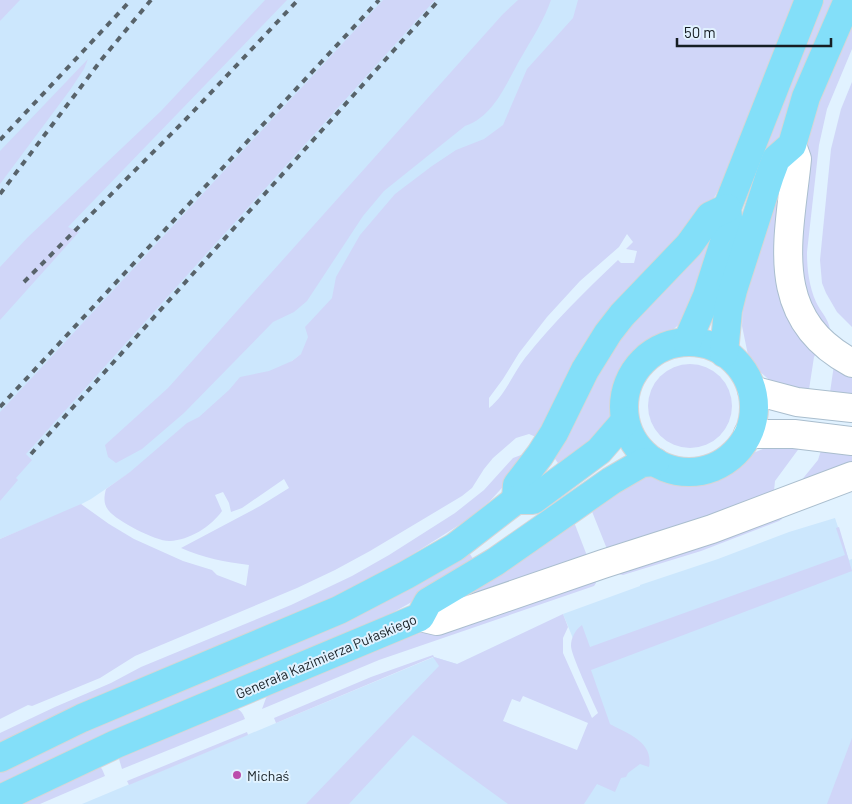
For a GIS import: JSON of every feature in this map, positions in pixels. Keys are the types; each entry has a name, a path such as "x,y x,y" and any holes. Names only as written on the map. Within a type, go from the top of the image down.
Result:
{"main road":[{"path":"687,342 707,296 730,227 727,208 809,0"},
{"path":"848,0 806,97 792,146 796,159 788,250 788,276 800,313 813,334 829,350 852,363"},
{"path":"724,353 728,310 742,259 776,159 792,146"},
{"path":"516,500 517,485 554,434 585,370 608,333 622,315 689,244 710,216 727,208"},
{"path":"687,342 706,345 724,353 742,370 752,390 754,412 748,434 736,453 718,466 708,470 686,473 646,457 632,441 623,411 626,389 636,369 644,360 663,348 687,342"},
{"path":"752,390 797,402 852,408"},
{"path":"0,758 82,718 346,606 406,575 455,546 516,500 533,500 599,450 625,421"},
{"path":"748,434 794,434 852,441"},
{"name":"Generała Kazimierza Pułaskiego","path":"0,800 116,744 420,617 428,602 495,562 612,481 642,463 655,462"},
{"path":"420,617 437,621 712,529 852,476"}],"shaded area":[{"path":"0,0 639,0 338,326 275,374 91,499 0,539"},
{"path":"0,0 20,0 0,21"},
{"path":"265,0 287,0 68,227 79,232 0,320 0,267 27,238 161,111"},
{"path":"383,0 435,0 26,454 32,460 16,478 18,480 0,501 0,412"},
{"path":"518,0 551,0 538,28 492,106 384,191 363,216 307,301 294,312 273,322 184,413 142,449 116,463 108,457 105,445 168,388 503,14"},
{"path":"578,0 797,0 723,182 706,212 536,437 529,434 516,438 493,458 472,488 462,496 335,570 297,588 135,656 100,678 32,706 28,705 0,719 0,539 81,504 134,539 183,561 212,570 217,575 246,586 249,565 215,559 181,548 260,506 289,488 284,479 242,508 231,512 223,492 215,495 222,511 217,517 199,532 185,538 170,541 147,535 113,515 105,503 106,489 130,472 187,423 199,417 229,390 240,377 269,371 292,361 301,354 308,337 305,327 332,298 336,277 360,235 395,194 456,150 484,139 503,125 527,69 573,18","holes":["627,234 633,242 626,249 637,251 634,263 621,263 618,260 581,295 520,364 504,391 489,408 489,398 519,353 547,317 580,281 619,247"]},
{"path":"820,0 836,0 819,37 759,187 748,183"},
{"path":"852,17 852,49 827,109 819,145 807,252 812,290 830,330 814,324 795,251 807,138 816,103"},
{"path":"88,59 84,69 70,90 0,184 0,151"},
{"path":"852,82 852,327 837,312 826,293 822,283 820,260 831,149 841,109"},
{"path":"786,156 781,249 819,349 814,357 808,396 774,384 759,371 748,355 742,326 743,298"},
{"path":"720,222 683,321 632,360 621,379 612,414 607,425 562,469 551,453 607,347"},
{"path":"690,364 706,367 720,376 729,390 732,406 729,422 720,436 706,445 690,448 674,445 660,436 651,422 648,406 651,390 660,376 674,367"},
{"path":"834,365 852,372 852,401 829,399"},
{"path":"823,444 852,447 852,468 796,487 818,460"},
{"path":"800,447 775,481 774,491 609,554 591,509 614,487 651,475 700,480 719,474 746,456 765,448"},
{"path":"521,455 529,458 490,501 467,520 380,575 355,588 0,746 0,733 111,683 141,667 291,605 352,576 455,513 484,490 513,458"},
{"path":"783,516 779,521 701,551 623,575 618,574"},
{"path":"835,518 849,560 852,559 852,764 837,804 551,804 607,728 563,614 789,532"},
{"path":"574,522 589,561 431,608"},
{"path":"839,527 852,571 591,670 610,724 632,735 648,751 649,767 640,764 628,773 626,777 621,778 615,792 597,784 584,804 508,804 413,735 349,804 306,804 439,666 433,657 276,723 274,718 371,677 433,655 434,657 457,664 563,614 568,627 563,638 563,653 592,718 598,713 578,668 571,646 574,634 582,625 590,647 845,555 836,528","holes":["523,696 588,723 577,750 503,721 512,699 520,702"]},
{"path":"468,551 477,565 387,616 0,787 0,770"},
{"path":"594,574 596,583 594,586 379,660 262,709 270,693 370,650"},
{"path":"434,657 457,664 461,759 523,804 82,804"},
{"path":"232,708 240,711 245,719 122,769 119,759 122,754"},
{"path":"247,732 248,735 129,785 127,781"},
{"path":"852,738 852,804 827,804"},
{"path":"98,765 105,776 40,804 17,804"}],"railway":[{"path":"0,140 131,0"},
{"path":"0,194 102,59 151,0"},
{"path":"24,282 188,117 298,0"},
{"path":"0,407 379,0"},
{"path":"31,454 439,0"}],"place":[{"name":"Michaś","path":"237,775"}]}
